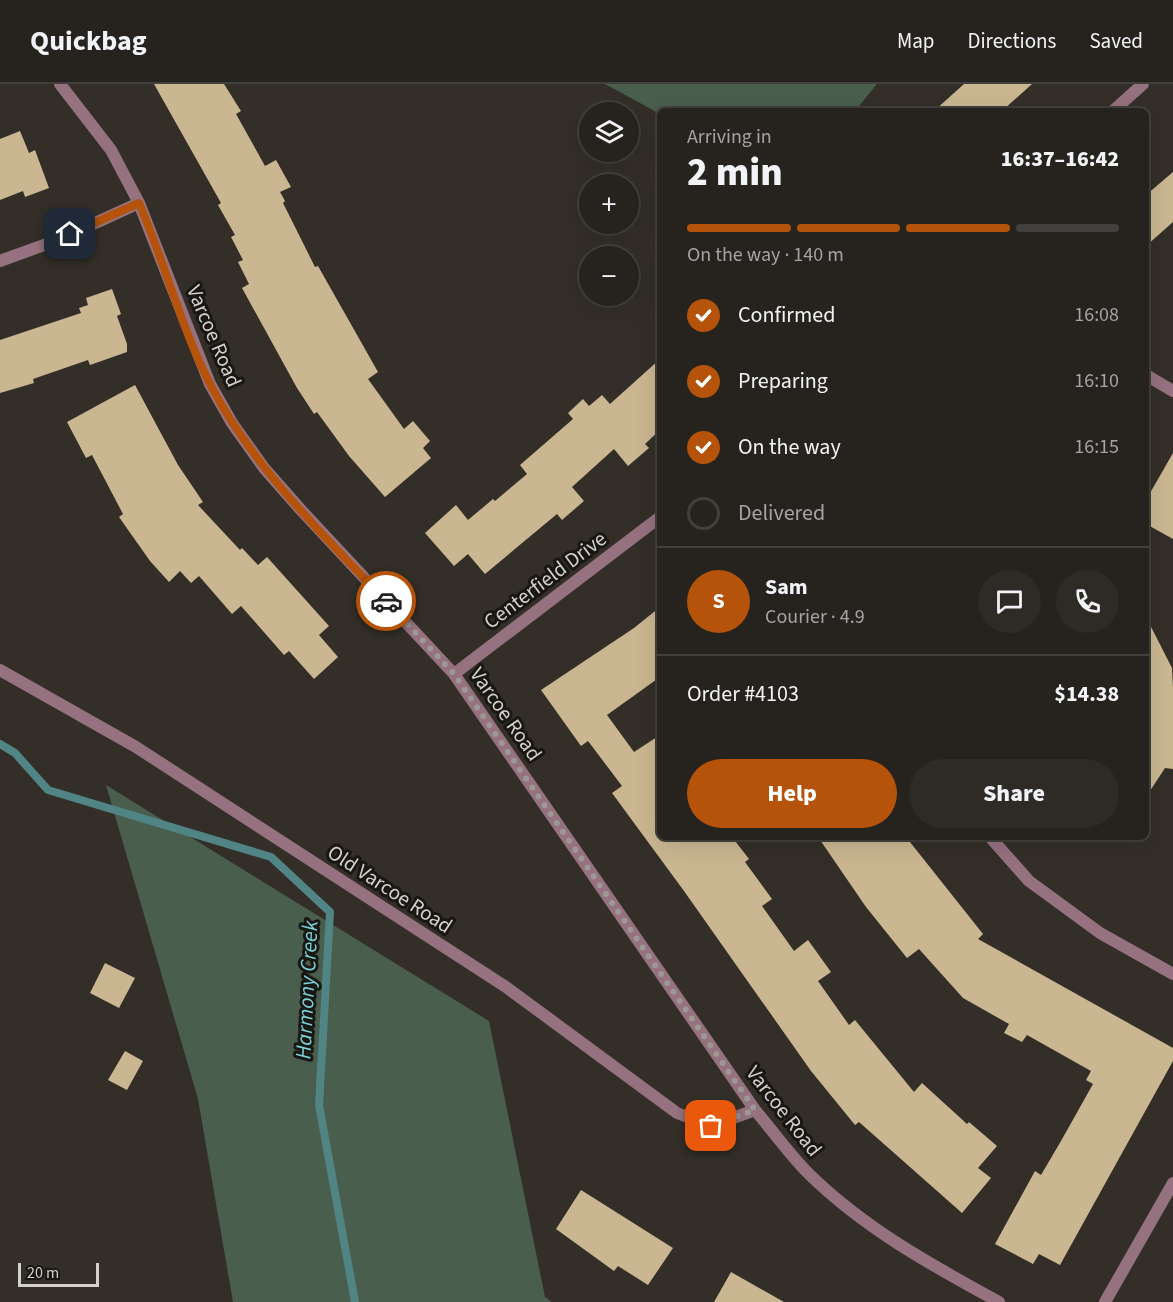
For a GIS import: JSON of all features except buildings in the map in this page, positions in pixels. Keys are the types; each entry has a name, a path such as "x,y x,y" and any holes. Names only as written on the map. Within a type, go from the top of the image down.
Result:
{"street":[{"name":"Varcoe Road","path":"60,84 111,150 139,203 210,384 232,423 264,468 301,510 454,674 755,1110 808,1173 860,1218 912,1255 999,1302"},
{"path":"1116,108 1143,84"},
{"path":"0,261 139,203"},
{"path":"1149,377 1173,391"},
{"name":"Centerfield Drive","path":"454,674 657,520"},
{"name":"Old Varcoe Road","path":"0,670 136,747 506,987 677,1113 711,1126 755,1110"},
{"path":"993,840 1029,881 1100,933 1173,974"},
{"path":"1105,1302 1173,1183"}],"green space":[{"path":"605,84 877,84 857,108 657,108 657,112"},
{"path":"106,785 489,1021 545,1297 552,1302 233,1302 198,1099"}],"waterway":[{"name":"Harmony Creek","path":"0,744 15,753 48,790 271,857 330,912 319,1105 355,1302"}],"way so far":[{"path":"386,601 454,674 755,1110 711,1126"}],"route":[{"path":"70,234 139,203 210,384 232,423 264,468 386,601"}]}
